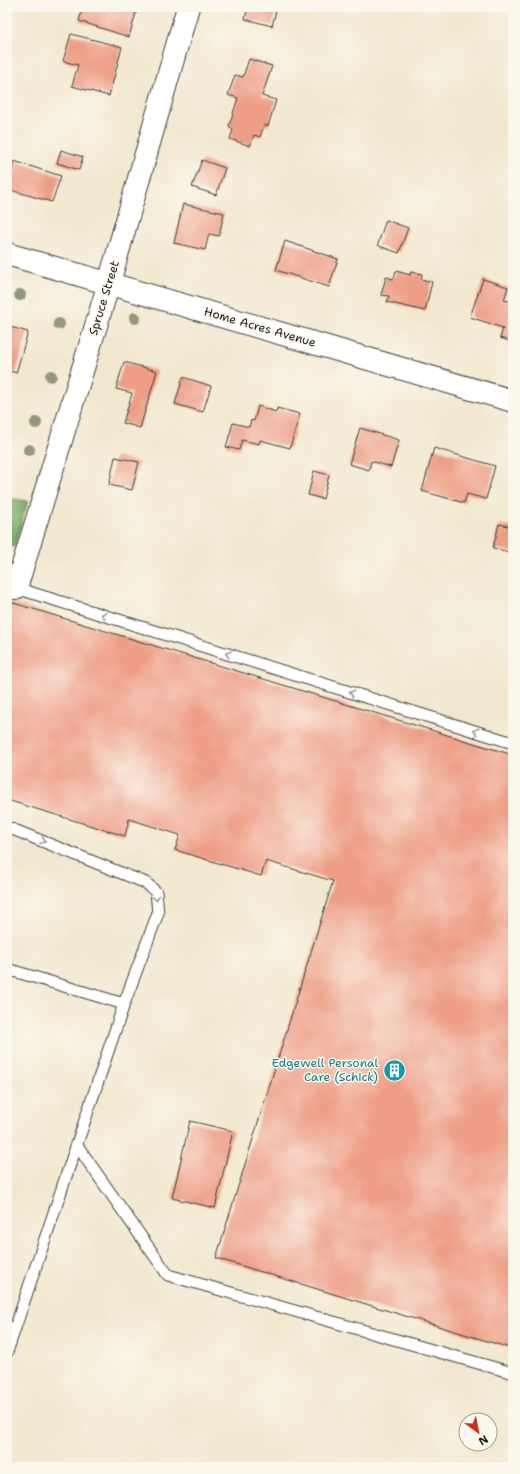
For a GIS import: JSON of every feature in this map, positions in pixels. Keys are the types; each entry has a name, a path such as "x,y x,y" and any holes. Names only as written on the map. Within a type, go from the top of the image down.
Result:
{"street":[{"name":"Spruce Street","path":"12,587 109,283 188,7"},
{"name":"Home Acres Avenue","path":"7,254 513,401"}],"lane":[{"path":"12,587 513,743"},
{"path":"7,827 146,883 156,892 158,912 124,1004 7,1352"},
{"path":"7,969 124,1004"},
{"path":"76,1144 168,1275 513,1372"}],"green space":[{"path":"7,498 28,501 14,547 7,544"}],"building":[{"path":"83,7 116,7 136,13 129,37 79,21"},
{"path":"248,7 277,7 272,26 245,19"},
{"path":"71,34 122,47 109,96 72,86 78,65 63,61"},
{"path":"249,59 272,66 262,96 276,100 268,126 264,125 260,137 254,135 250,146 230,139 233,130 229,126 238,98 228,95 235,75 243,77"},
{"path":"61,150 83,157 79,170 57,163"},
{"path":"202,160 225,168 216,195 192,187"},
{"path":"14,161 61,176 52,202 7,189 7,184"},
{"path":"183,204 224,213 219,236 209,234 205,250 174,243"},
{"path":"386,220 408,228 399,253 379,246 378,244"},
{"path":"285,241 338,259 329,287 276,270"},
{"path":"396,271 410,275 411,272 422,274 421,279 432,282 425,311 387,302 389,296 381,295 386,277 394,279"},
{"path":"483,279 508,287 504,300 513,302 513,342 500,338 503,328 470,317"},
{"path":"7,326 28,332 16,373 7,370"},
{"path":"124,362 157,371 140,428 123,423 132,393 116,389"},
{"path":"183,377 211,386 203,412 175,404"},
{"path":"258,406 276,412 277,408 300,414 290,448 260,440 259,444 242,440 239,450 226,447 233,423 249,427 251,420 254,421"},
{"path":"360,428 399,440 391,467 371,461 369,470 349,464"},
{"path":"434,448 495,466 486,499 467,494 464,503 422,491"},
{"path":"115,457 139,462 132,490 109,485"},
{"path":"314,471 329,475 323,499 308,495"},
{"path":"499,524 513,527 513,553 493,548"},
{"name":"Edgewell Personal Care (Schick)","path":"7,601 513,755 513,1349 216,1258 333,881 266,861 261,876 175,850 180,835 129,819 125,836 7,800"},
{"path":"190,1121 233,1131 215,1208 172,1198"}],"place":[{"name":"Edgewell Personal Care (Schick)","path":"394,1070"}]}
